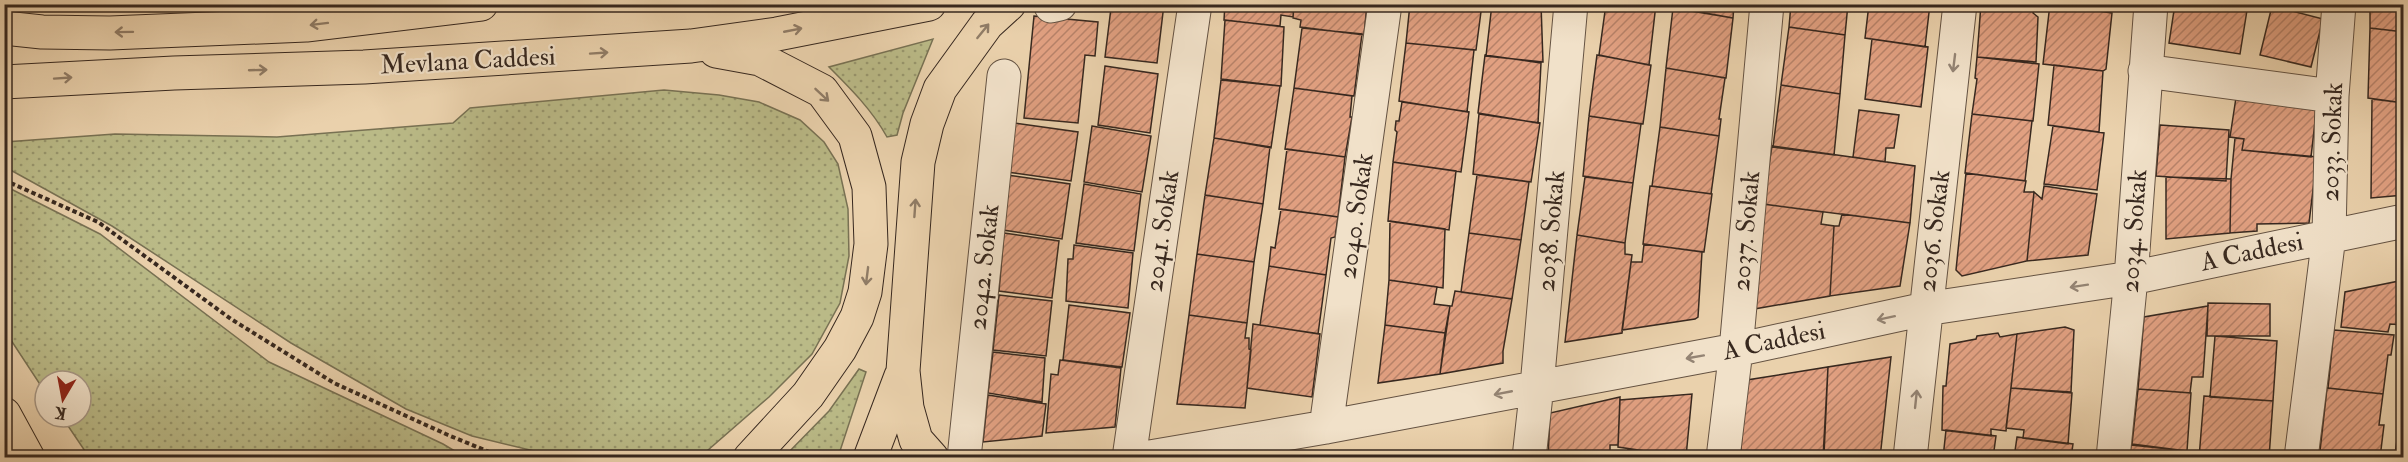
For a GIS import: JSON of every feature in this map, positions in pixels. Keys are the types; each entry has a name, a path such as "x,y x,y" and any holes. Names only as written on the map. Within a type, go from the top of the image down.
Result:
{"main road":[{"name":"Mevlana Caddesi","path":"4,28 65,32 198,31 306,25 481,4"},
{"name":"Mevlana Caddesi","path":"4,82 375,66 691,46 777,34 929,4"},
{"path":"932,458 916,440 908,408 903,371 918,162 927,124 940,89 987,24 1009,4"},
{"path":"691,46 760,59 822,91 855,135 869,187 871,244 865,292 857,317 840,349 808,395 750,458"},
{"path":"870,458 903,371"},
{"path":"4,414 28,458"}],"street":[{"name":"2041. Sokak","path":"1129,458 1195,4"},
{"name":"2040. Sokak","path":"1326,428 1385,4"},
{"name":"2038. Sokak","path":"1529,458 1571,4"},
{"name":"2037. Sokak","path":"1723,458 1736,350 1767,4"},
{"name":"2036. Sokak","path":"1910,458 1960,4"},
{"name":"2034. Sokak","path":"2113,458 2131,278 2151,4"},
{"name":"2033. Sokak","path":"2301,458 2329,236 2332,96 2339,4"},
{"path":"2145,71 2332,96"},
{"name":"2042. Sokak","path":"964,458 1004,76"},
{"name":"A Caddesi","path":"1144,458 1326,428 1537,386 1736,350 1925,309 2131,278 2403,221"}],"path":[{"path":"4,180 98,222 231,319 334,383 502,457"}],"green space":[{"path":"933,39 903,113 897,135 887,137 868,109 829,67"},
{"path":"664,90 719,95 759,102 800,120 824,142 838,164 848,209 849,256 840,303 812,354 769,397 700,457 559,457 472,436 406,409 291,343 112,226 5,167 5,142 115,134 277,137 453,123 470,108"},
{"path":"5,186 100,234 269,362 443,444 465,457 89,457 70,429 93,429 93,369 33,369 33,374 5,331"},
{"path":"859,369 866,372 838,457 784,457 829,411"}],"building":[{"path":"1120,4 1164,4 1157,63 1105,57 1111,8"},
{"path":"1225,4 1294,4 1293,17 1281,15 1280,26 1224,20"},
{"path":"1294,4 1367,4 1364,35 1300,27 1301,20 1293,18"},
{"path":"1410,4 1482,4 1476,50 1406,43"},
{"path":"1492,4 1541,4 1543,62 1486,56"},
{"path":"1606,4 1656,4 1649,65 1599,55"},
{"path":"1672,4 1734,4 1733,18 1672,7"},
{"path":"1791,4 1848,4 1845,35 1789,27"},
{"path":"1869,4 1930,4 1925,47 1865,38"},
{"path":"1981,4 2034,4 2033,13 2038,17 2036,62 1977,57"},
{"path":"2050,4 2112,13 2106,69 2103,71 2043,64"},
{"path":"2053,4 2108,4 2107,12"},
{"path":"2175,4 2248,4 2240,54 2169,43"},
{"path":"2282,4 2323,4 2322,10"},
{"path":"2370,4 2404,4 2404,32 2370,28"},
{"path":"2272,6 2323,19 2311,67 2260,55"},
{"path":"1673,8 1733,18 1726,78 1666,68"},
{"path":"1034,16 1098,22 1095,56 1085,55 1078,123 1024,118"},
{"path":"1225,20 1284,27 1281,86 1221,79"},
{"path":"1789,27 1845,35 1840,94 1781,85"},
{"path":"1302,28 1362,34 1354,96 1294,88"},
{"path":"2370,28 2404,32 2404,103 2368,98"},
{"path":"1872,39 1928,47 1921,107 1865,99"},
{"path":"1406,43 1474,50 1467,112 1399,101"},
{"path":"1485,55 1541,63 1538,123 1478,113"},
{"path":"1597,55 1651,65 1643,124 1589,116"},
{"path":"1977,57 2039,64 2033,121 1972,114 1977,79 1975,78"},
{"path":"2054,65 2103,71 2099,132 2048,125"},
{"path":"1105,66 1158,74 1150,133 1098,125"},
{"path":"1666,68 1725,78 1719,136 1660,127"},
{"path":"1221,80 1280,86 1271,148 1214,138"},
{"path":"1781,85 1840,94 1834,155 1773,147"},
{"path":"1294,88 1352,96 1350,117 1352,117 1345,157 1285,149"},
{"path":"2237,91 2317,104 2311,157 2242,150 2244,139 2230,137"},
{"path":"2372,99 2404,103 2404,195 2371,198"},
{"path":"1402,102 1469,112 1461,172 1393,162 1397,132 1395,130 1396,121 1399,121"},
{"path":"1859,110 1899,115 1894,148 1886,148 1885,162 1853,157"},
{"path":"1479,114 1540,123 1531,182 1473,174"},
{"path":"1972,114 2032,121 2025,181 1965,173"},
{"path":"1589,116 1641,124 1633,183 1583,176"},
{"path":"1014,123 1078,132 1071,181 1007,172"},
{"path":"2160,125 2229,130 2226,181 2156,176"},
{"path":"1092,126 1151,136 1142,192 1084,182"},
{"path":"2053,126 2104,133 2097,190 2044,184"},
{"path":"1660,127 1719,136 1711,194 1652,186"},
{"path":"1214,138 1270,147 1263,204 1205,195"},
{"path":"2235,138 2244,139 2242,150 2317,157 2309,223 2257,224 2257,231 2230,233 2231,179"},
{"path":"1772,146 1915,166 1910,223 1763,204"},
{"path":"1287,149 1345,157 1338,217 1279,209"},
{"path":"1393,162 1456,171 1449,230 1388,221"},
{"path":"1966,173 2026,181 2024,192 2034,192 2027,261 1962,276 1956,270"},
{"path":"1007,175 1070,184 1062,239 1003,230"},
{"path":"1477,175 1529,182 1521,240 1469,233"},
{"path":"1585,177 1633,183 1625,243 1577,235"},
{"path":"2166,177 2231,179 2230,233 2166,239"},
{"path":"1084,184 1141,194 1134,251 1076,243"},
{"path":"1650,186 1712,194 1704,252 1643,244"},
{"path":"2044,186 2097,194 2088,255 2027,261 2034,192 2042,199"},
{"path":"1205,195 1263,204 1254,262 1197,254"},
{"path":"1763,204 1823,212 1821,224 1834,226 1830,296 1754,309"},
{"path":"1281,209 1338,217 1335,237 1331,238 1326,275 1269,266 1271,247 1275,248"},
{"path":"1842,214 1910,223 1900,286 1830,296 1834,226 1839,226"},
{"path":"1390,221 1445,229 1443,288 1389,280"},
{"path":"1004,233 1059,241 1052,298 999,291"},
{"path":"1469,233 1521,240 1512,299 1461,292"},
{"path":"1577,235 1625,243 1625,254 1632,255 1622,333 1565,342"},
{"path":"1644,244 1702,252 1698,317 1622,330 1631,262 1642,262"},
{"path":"1074,245 1133,253 1128,308 1066,301 1068,259 1073,259"},
{"path":"1197,254 1254,262 1247,323 1189,315"},
{"path":"1269,266 1326,275 1318,334 1260,325"},
{"path":"1389,280 1437,287 1434,304 1450,306 1445,333 1385,325"},
{"path":"2404,280 2404,325 2390,324 2388,332 2341,327 2345,292"},
{"path":"1455,291 1512,299 1503,363 1440,374 1450,306 1452,306"},
{"path":"999,295 1052,301 1046,356 993,350"},
{"path":"2208,303 2270,304 2270,336 2207,336"},
{"path":"1069,305 1130,313 1122,367 1063,360"},
{"path":"2208,306 2203,377 2192,377 2190,393 2138,389 2144,317"},
{"path":"1189,315 1247,323 1245,338 1249,338 1249,349 1251,350 1245,408 1177,404"},
{"path":"1253,324 1320,334 1312,397 1247,388"},
{"path":"1385,325 1445,333 1440,374 1378,383"},
{"path":"2065,327 2074,330 2071,392 2011,388 2017,334"},
{"path":"2334,330 2394,335 2391,355 2388,355 2383,394 2328,388"},
{"path":"1998,333 2000,337 2017,334 2006,431 1991,429 1991,436 1942,430 1943,386 1946,386 1950,344"},
{"path":"2215,336 2277,341 2273,401 2210,397"},
{"path":"993,352 1045,358 1042,402 988,393"},
{"path":"1891,357 1880,458 1823,458 1828,367"},
{"path":"1060,360 1121,368 1115,427 1046,433 1051,374 1058,375"},
{"path":"1828,367 1824,455 1809,454 1809,458 1740,458 1747,380"},
{"path":"2011,388 2072,393 2068,444 2023,438 2024,430 2006,428"},
{"path":"2327,388 2383,394 2379,425 2384,425 2380,458 2320,451"},
{"path":"2138,389 2191,393 2187,451 2132,444"},
{"path":"2404,392 2404,456 2395,454"},
{"path":"1692,394 1686,457 1618,447 1620,400"},
{"path":"988,395 1046,404 1042,436 983,442"},
{"path":"2204,396 2273,401 2269,458 2199,458"},
{"path":"1620,397 1618,445 1610,445 1610,458 1548,458 1550,413"},
{"path":"1946,430 1996,436 1993,458 1943,458"},
{"path":"2017,437 2073,444 2071,458 2014,458"},
{"path":"2131,445 2187,451 2187,458 2129,458"},
{"path":"1628,449 1686,457 1688,457 1627,458"},
{"path":"2317,451 2373,458 2316,458"}]}
